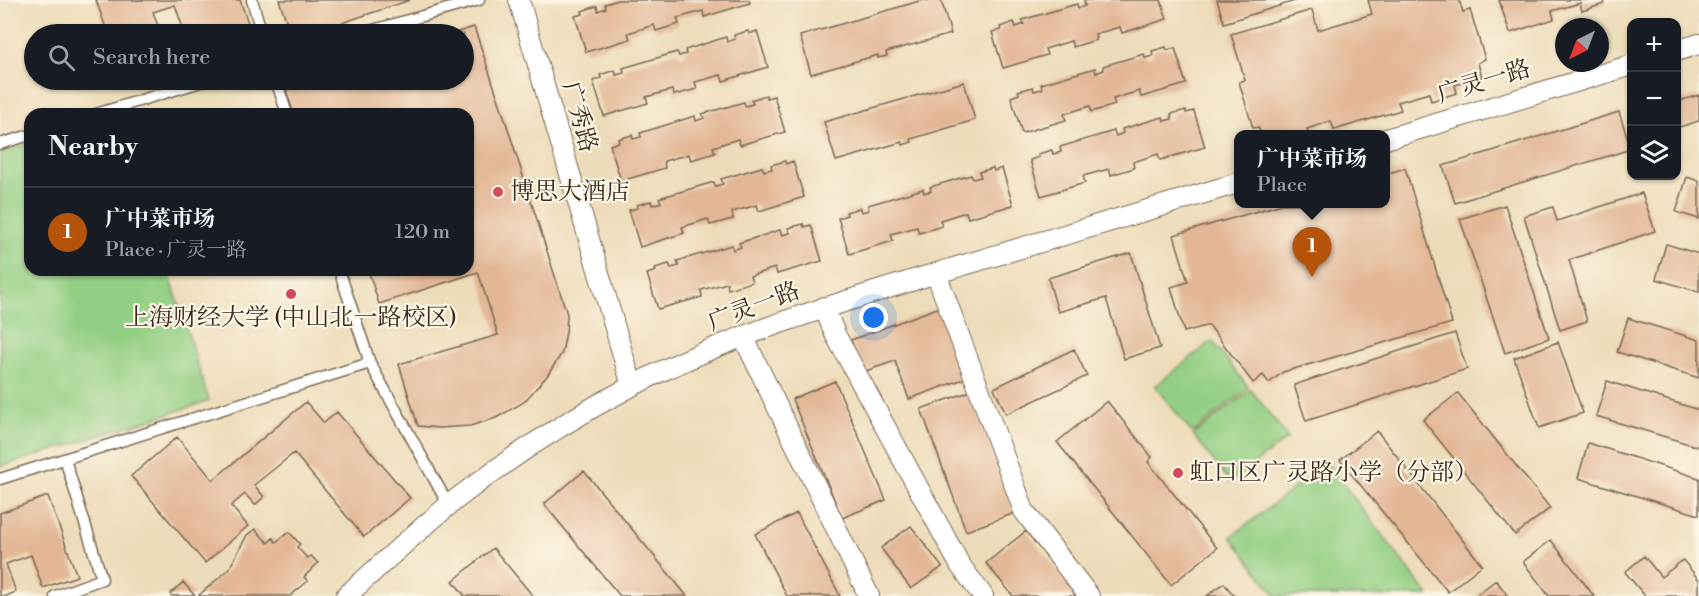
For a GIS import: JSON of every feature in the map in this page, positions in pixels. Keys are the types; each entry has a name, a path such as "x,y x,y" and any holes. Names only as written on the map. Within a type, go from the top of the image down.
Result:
{"street":[{"name":"广秀路","path":"519,0 632,386"},
{"path":"1681,50 1699,45"},
{"name":"广灵一路","path":"1390,138 1627,67"},
{"name":"广灵一路","path":"346,596 449,506 544,437 632,386 682,362 743,336 824,307 1234,184"},
{"path":"936,273 1024,511 1089,596"},
{"path":"824,307 835,334 960,565 983,596"},
{"path":"743,336 869,596"}],"lane":[{"path":"252,0 259,24"},
{"path":"395,24 480,0"},
{"path":"116,108 174,90"},
{"path":"279,90 285,108"},
{"path":"0,144 24,137"},
{"path":"341,276 370,363 449,506"},
{"path":"0,479 370,363"},
{"path":"55,596 102,579 65,459"}],"green space":[{"path":"24,145 24,276 170,276 209,401 0,467 0,153"},
{"path":"1212,341 1249,388 1192,433 1155,386"},
{"path":"1251,390 1288,438 1230,482 1193,435"},
{"path":"1327,463 1429,596 1276,596 1231,537"}],"building":[{"path":"96,0 240,0 248,24 182,24 175,5 153,12 157,24 104,24"},
{"path":"279,0 410,0 339,24 287,24"},
{"path":"618,0 749,0 750,3 704,17 703,11 677,18 679,24 656,31 654,25 628,33 630,39 586,52 575,16 597,6 598,11 606,8 605,4"},
{"path":"923,0 941,0 951,34 886,52 887,56 878,58 878,55 811,74 800,36"},
{"path":"1161,0 1167,19 1122,33 1120,27 1095,34 1096,40 1073,47 1071,41 1045,49 1047,55 1003,68 992,32 1001,30 1000,27 1014,22 1016,27 1024,24 1022,20 1077,4 1078,8 1085,6 1084,1"},
{"path":"1217,0 1295,0 1295,1 1224,23"},
{"path":"1368,0 1459,0 1463,12 1470,10 1485,59 1478,63 1482,77 1455,85 1457,93 1431,101 1429,93 1398,102 1401,110 1334,130 1331,121 1307,130 1253,128 1239,82 1245,80 1231,34 1312,10 1318,30 1372,14"},
{"path":"1499,0 1605,0 1604,4 1582,11 1580,3 1552,11 1554,19 1510,33"},
{"name":"博思大酒店","path":"474,27 567,314 562,353 547,376 524,402 496,418 470,426 439,428 418,426 399,364 498,335 478,272 474,273 474,108 292,108 286,90 474,90"},
{"path":"748,31 749,34 757,31 768,67 723,81 721,75 695,82 697,89 674,95 672,90 646,97 648,103 604,116 593,81 601,78 600,75 615,70 616,75 624,73 623,68 677,52 679,56 686,54 685,50 726,37 727,42 735,39 734,35"},
{"path":"1166,47 1167,50 1175,48 1186,84 1141,97 1139,91 1113,99 1115,105 1091,112 1090,106 1064,114 1066,120 1022,133 1011,97 1019,94 1018,91 1033,87 1034,91 1042,89 1041,84 1095,68 1096,73 1104,70 1103,66 1144,54 1145,58 1153,56 1152,51"},
{"path":"964,82 975,120 911,139 912,142 903,145 902,142 836,161 824,122"},
{"path":"766,95 767,98 774,96 785,132 740,145 738,139 713,147 715,153 691,160 689,154 664,161 665,168 621,181 610,145 619,142 618,139 632,135 633,139 641,137 640,133 695,116 696,121 704,118 702,114 744,102 745,106 753,104 751,100"},
{"path":"1699,95 1699,121 1681,126 1681,100"},
{"path":"1186,110 1186,113 1194,111 1205,147 1160,160 1158,154 1133,162 1134,168 1111,175 1109,169 1083,176 1085,183 1041,196 1030,160 1039,157 1038,154 1052,150 1053,154 1061,152 1060,147 1114,131 1116,136 1123,133 1122,129 1163,117 1164,121 1172,119 1171,114"},
{"path":"1619,112 1627,137 1627,150 1455,203 1443,166"},
{"path":"785,161 786,164 793,161 804,197 759,211 757,205 732,212 733,219 710,225 708,219 682,227 684,233 640,247 629,210 638,208 637,205 651,201 652,205 661,202 659,198 714,182 715,186 723,184 721,179 762,167 764,171 772,169 771,165"},
{"path":"993,168 994,171 1002,168 1013,205 968,218 966,212 940,220 942,226 919,233 917,227 891,234 893,241 849,254 838,218 847,215 846,212 860,208 861,212 869,210 868,205 923,189 924,193 931,191 930,187 971,175 973,179 981,177 979,172"},
{"path":"1405,168 1452,323 1283,372 1269,383 1263,375 1253,383 1209,325 1184,332 1171,287 1188,282 1174,235 1268,208 1390,208 1390,173"},
{"path":"1687,177 1699,181 1699,219 1676,212"},
{"path":"1642,193 1655,231 1569,260 1587,321 1560,330 1524,216 1553,207 1557,221"},
{"path":"1505,205 1549,338 1505,353 1460,219"},
{"path":"803,224 804,227 811,225 822,261 777,274 775,268 750,276 752,282 728,289 727,283 701,290 702,297 658,309 647,274 656,271 655,268 669,264 671,268 679,266 677,261 732,245 733,250 741,247 739,243 780,230 782,235 790,233 788,228"},
{"path":"1666,244 1699,254 1699,292 1656,279"},
{"path":"1131,253 1160,348 1124,359 1106,298 1058,312 1048,278"},
{"name":"博思大酒店","path":"370,276 466,276 379,304"},
{"path":"940,307 966,378 909,399 895,361 863,372 851,340"},
{"path":"1628,318 1699,340 1699,378 1617,352"},
{"path":"1455,333 1467,369 1306,421 1294,385"},
{"path":"1558,342 1583,413 1539,428 1514,358"},
{"path":"1074,349 1087,376 1006,414 994,388"},
{"path":"835,381 886,500 842,518 792,399"},
{"path":"1607,381 1699,410 1699,447 1596,416"},
{"path":"971,391 1015,513 966,531 921,409"},
{"path":"1458,393 1550,508 1515,535 1423,420"},
{"path":"1107,401 1152,457 1148,462 1217,548 1171,585 1057,442"},
{"path":"306,402 324,423 337,412 410,498 364,537 294,453 254,485 264,497 255,505 245,494 231,506 248,526 205,563 131,476 177,437 213,480"},
{"path":"1377,431 1482,565 1448,592 1340,460"},
{"path":"1588,443 1699,478 1699,515 1578,478"},
{"path":"584,471 687,596 620,596 544,504"},
{"path":"48,496 77,576 43,588 31,555 6,564 16,592 0,596 0,513"},
{"path":"797,513 840,596 787,596 755,534"},
{"path":"911,526 942,567 911,589 881,548"},
{"path":"255,529 268,543 273,538 276,542 289,532 300,544 297,547 307,558 311,556 318,563 304,577 308,581 290,596 198,596 229,569 247,535"},
{"path":"1026,531 1078,596 1013,596 986,563"},
{"path":"1551,540 1594,596 1549,596 1523,562"},
{"path":"493,548 533,596 465,596 453,581"},
{"path":"1644,556 1661,577 1683,560 1699,580 1699,596 1645,596 1625,572"},
{"path":"1496,580 1508,596 1475,596"},
{"path":"183,582 195,596 172,596 170,594"},
{"path":"1224,583 1234,596 1207,596"}],"place":[{"name":"博思大酒店","path":"498,192"},
{"name":"广中菜市场","path":"1312,277"},
{"name":"上海财经大学 (中山北一路校区)","path":"291,294"},
{"name":"虹口区广灵路小学（分部）","path":"1178,473"}]}
